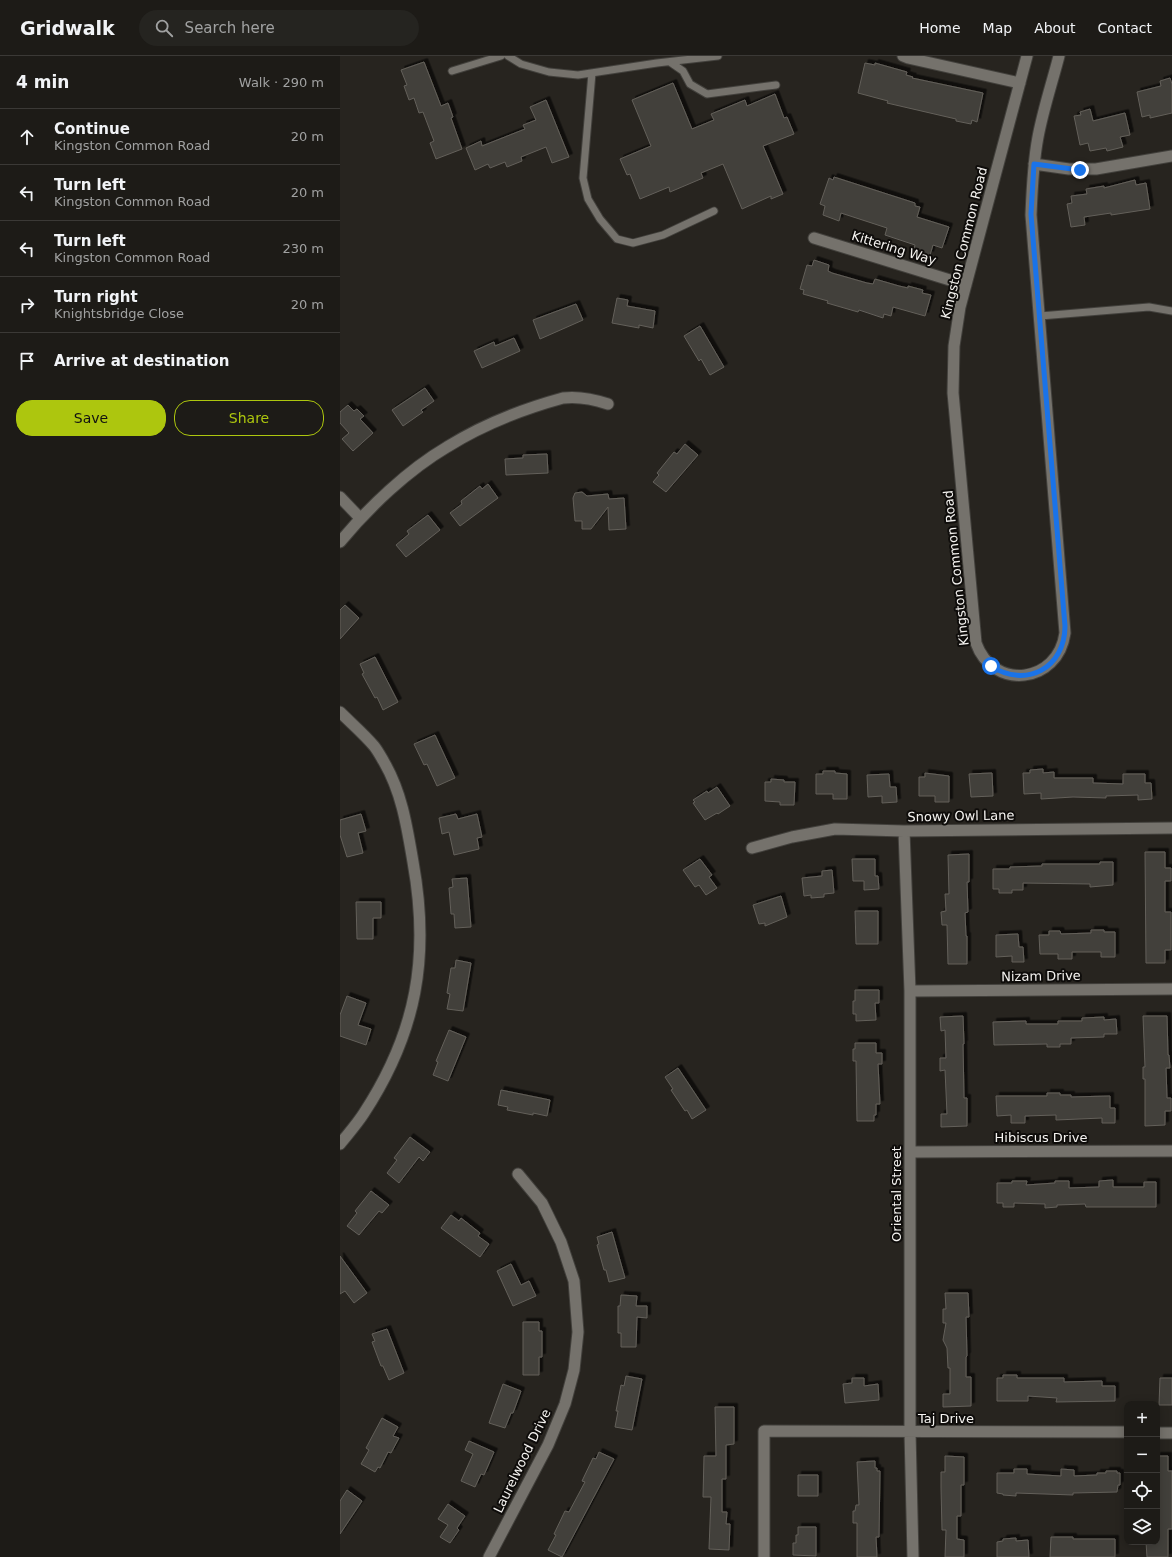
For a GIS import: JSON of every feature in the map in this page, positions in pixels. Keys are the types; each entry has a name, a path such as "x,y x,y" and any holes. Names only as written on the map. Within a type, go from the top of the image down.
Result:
{"street":[{"path":"903,56 1020,83"},
{"name":"Kingston Common Road","path":"1027,56 966,284 957,326 952,367 955,426 974,636 978,650 986,661 1003,673 1017,676 1031,674 1049,664 1062,647 1065,633 1031,214 1034,164 1043,112 1059,56"},
{"path":"1034,164 1069,169 1096,169 1172,156"},
{"name":"Kittering Way","path":"814,238 966,284"},
{"path":"340,542 360,518 405,477 447,447 499,420 562,398 574,397 592,399 608,404"},
{"path":"340,497 360,518"},
{"path":"340,712 375,747 394,778 406,819 419,892 421,935 419,974 413,1005 400,1044 384,1078 370,1102 340,1144"},
{"name":"Snowy Owl Lane","path":"752,848 792,837 835,829 904,830 1172,828"},
{"name":"Oriental Street","path":"904,830 910,992 910,1432 913,1557"},
{"name":"Nizam Drive","path":"910,992 1172,989"},
{"name":"Hibiscus Drive","path":"910,1152 1172,1151"},
{"name":"Laurelwood Drive","path":"489,1557 548,1445 565,1404 574,1370 578,1332 574,1281 561,1242 542,1203 518,1174"},
{"name":"Taj Drive","path":"764,1557 764,1431 1124,1432"},
{"path":"1160,1432 1172,1433"}],"lane":[{"path":"452,71 501,56"},
{"path":"508,56 521,64 549,72 578,75 718,56"},
{"path":"670,62 682,71 690,84 707,94 776,85"},
{"path":"592,73 583,178 588,199 600,219 616,239 633,242 663,236 714,210"},
{"path":"1040,316 1149,307 1172,311"}],"building":[{"path":"424,62 441,106 448,103 453,117 451,118 462,149 436,159 430,143 434,141 423,112 419,113 414,98 409,100 404,86 407,85 401,70"},
{"path":"865,63 875,65 875,63 907,72 906,75 913,77 912,78 983,93 977,122 972,120 971,124 956,121 956,119 887,103 888,101 858,93"},
{"path":"1170,78 1172,84 1172,113 1150,118 1150,115 1142,117 1137,92 1161,86 1160,81"},
{"path":"673,83 692,129 714,120 711,114 745,100 747,106 775,94 784,118 787,117 794,134 763,146 783,194 771,199 771,196 742,209 723,164 701,173 703,178 670,192 669,187 640,199 630,174 627,175 620,159 651,146 632,100"},
{"path":"546,100 569,157 552,163 546,147 521,157 522,161 507,167 505,162 490,168 488,164 475,170 466,148 481,141 482,146 525,129 523,125 536,120 530,107"},
{"path":"1090,109 1093,121 1125,113 1130,135 1120,137 1123,147 1107,151 1106,148 1090,151 1088,143 1080,145 1074,116 1081,115 1080,112"},
{"path":"834,177 915,203 915,206 920,207 917,217 949,227 942,248 933,245 930,255 914,249 915,245 885,235 887,228 841,213 839,221 823,215 825,206 820,204 829,178 833,180"},
{"path":"1135,180 1136,185 1146,183 1150,209 1111,215 1111,213 1084,217 1085,225 1071,227 1067,204 1072,203 1071,196 1087,194 1086,189 1104,186 1104,188"},
{"path":"814,260 829,265 828,271 832,273 867,283 873,284 875,279 899,286 908,288 908,286 923,290 922,293 931,295 925,316 893,307 891,316 884,314 883,318 859,310 858,312 827,303 828,301 803,294 804,290 800,289 807,265 812,266"},
{"path":"617,298 628,300 627,306 655,311 653,328 639,325 639,328 612,323"},
{"path":"576,304 583,320 540,339 533,320"},
{"path":"700,326 724,367 710,375 701,359 699,361 684,336"},
{"path":"514,338 520,351 482,368 474,351 494,342 495,346"},
{"path":"425,388 434,401 421,410 423,412 403,426 392,410"},
{"path":"348,405 354,411 357,409 364,416 360,419 373,433 353,451 342,439 349,433 340,423 340,412"},
{"path":"685,444 698,455 666,492 653,482 659,475 657,473 674,452 677,454"},
{"path":"547,454 548,473 506,475 505,459 523,458 523,455"},
{"path":"488,484 498,498 460,526 450,513 462,504 461,501 480,486 482,489"},
{"path":"582,492 587,496 608,494 609,499 624,498 626,529 609,530 608,507 591,529 582,529 582,521 575,521 573,498 575,493"},
{"path":"428,515 440,530 406,557 396,545 409,534 407,531"},
{"path":"345,605 359,618 340,639 340,610"},
{"path":"375,657 398,702 383,710 377,697 375,698 362,674 364,673 360,664"},
{"path":"435,735 455,778 437,786 427,764 424,765 414,744"},
{"path":"1043,769 1043,773 1054,772 1054,778 1093,778 1093,783 1123,784 1123,774 1145,774 1145,783 1151,783 1152,799 1138,800 1138,795 1106,796 1106,798 1073,797 1041,799 1041,793 1024,794 1023,773 1030,773 1030,770"},
{"path":"823,771 835,771 835,773 847,774 847,799 833,799 833,794 816,794 816,774 823,774"},
{"path":"925,773 949,776 949,802 935,802 935,796 919,796 919,777 925,777"},
{"path":"992,773 993,796 971,797 969,774"},
{"path":"889,774 890,787 896,787 897,802 882,803 882,796 868,797 867,775"},
{"path":"771,779 784,780 784,782 795,782 794,805 780,805 780,802 765,801 765,782 771,782"},
{"path":"717,787 730,806 705,820 693,803 695,802 693,800 707,791 708,793"},
{"path":"361,814 366,831 358,833 363,853 347,857 340,835 340,820"},
{"path":"456,814 458,819 477,814 482,837 477,838 479,849 454,855 449,832 442,834 439,818"},
{"path":"1145,852 1165,852 1165,868 1171,868 1171,881 1165,881 1165,912 1171,912 1171,950 1165,950 1165,963 1146,963"},
{"path":"969,854 969,882 967,882 968,912 965,913 967,964 948,964 947,925 942,925 941,912 946,911 945,894 949,894 948,855"},
{"path":"700,859 712,875 709,877 717,888 706,895 699,885 695,887 683,870"},
{"path":"852,859 875,859 875,876 878,876 879,889 864,890 864,881 853,881"},
{"path":"1100,862 1113,862 1113,885 1090,887 1090,884 1023,883 1023,890 1012,890 1012,893 999,893 999,889 993,889 993,869 1042,866 1042,864 1100,864"},
{"path":"832,870 834,893 824,894 824,897 811,898 811,895 804,896 802,878 822,876 822,871"},
{"path":"467,878 471,927 455,928 454,914 451,914 449,888 453,887 452,879"},
{"path":"781,896 787,917 765,926 765,923 759,924 753,905"},
{"path":"356,902 381,902 381,918 373,918 373,939 357,939"},
{"path":"855,911 878,911 878,944 856,944"},
{"path":"1091,930 1115,932 1115,957 1101,957 1101,952 1072,952 1072,959 1058,959 1058,954 1040,954 1039,935 1049,935 1049,931 1060,931 1061,934 1091,933"},
{"path":"1018,934 1019,947 1023,947 1024,962 1012,962 1012,956 996,957 996,935"},
{"path":"456,960 471,963 463,1011 447,1009 450,994 447,993 451,968 455,968"},
{"path":"855,990 879,990 879,1003 875,1003 876,1020 856,1021 856,1014 853,1014"},
{"path":"347,996 366,1003 358,1025 371,1029 366,1045 340,1036 340,1015"},
{"path":"963,1016 964,1098 967,1098 967,1126 941,1127 941,1114 947,1114 945,1070 940,1071 940,1058 946,1058 945,1030 941,1031 940,1017"},
{"path":"1143,1016 1167,1016 1168,1055 1170,1068 1166,1068 1167,1098 1171,1098 1171,1111 1165,1111 1165,1125 1145,1126"},
{"path":"1104,1017 1104,1020 1116,1019 1117,1034 1104,1034 1104,1037 1071,1038 1071,1044 1060,1044 1060,1047 1047,1047 1047,1044 994,1045 993,1022 1026,1021 1026,1024 1058,1024 1058,1021 1082,1021 1082,1018"},
{"path":"449,1030 466,1037 448,1081 433,1075 438,1062 436,1061"},
{"path":"855,1043 876,1043 876,1053 882,1053 882,1064 878,1064 880,1104 876,1104 876,1115 874,1115 874,1121 857,1121 856,1061 853,1061 853,1049 855,1049"},
{"path":"678,1068 706,1110 692,1119 687,1110 685,1111 671,1090 673,1089 665,1077"},
{"path":"501,1090 550,1100 547,1116 507,1110 508,1107 498,1105"},
{"path":"1047,1093 1060,1093 1060,1095 1071,1095 1071,1097 1110,1096 1110,1108 1115,1108 1115,1123 1102,1123 1102,1118 1056,1120 1056,1115 1025,1116 1025,1123 1011,1123 1011,1115 997,1116 996,1096 1047,1096"},
{"path":"410,1137 430,1152 423,1161 419,1157 399,1183 387,1173 397,1160 394,1158"},
{"path":"1113,1180 1113,1187 1144,1187 1144,1182 1156,1182 1156,1207 1086,1207 1085,1204 1057,1205 1057,1207 1045,1208 1045,1204 1014,1203 1014,1207 1003,1207 1003,1203 997,1203 997,1183 1027,1181 1026,1185 1055,1183 1055,1181 1069,1181 1069,1188 1099,1187 1099,1181"},
{"path":"371,1191 389,1205 382,1213 379,1211 359,1235 347,1226 357,1213 355,1211"},
{"path":"451,1215 459,1221 461,1218 480,1233 478,1236 489,1244 480,1257 441,1228"},
{"path":"612,1232 625,1278 609,1282 597,1245 599,1244 597,1237"},
{"path":"340,1256 367,1293 354,1303 345,1291 340,1294"},
{"path":"511,1264 521,1285 529,1281 536,1296 513,1306 497,1271"},
{"path":"945,1293 968,1293 969,1317 966,1317 966,1377 971,1377 971,1406 943,1407 943,1394 950,1394 950,1368 948,1368 947,1348 943,1340 946,1323 943,1323 943,1309 946,1309"},
{"path":"621,1295 637,1296 636,1306 647,1306 647,1318 637,1317 636,1347 621,1347 621,1333 618,1333 618,1306 620,1306"},
{"path":"523,1322 539,1322 539,1331 542,1331 542,1357 539,1357 539,1375 523,1375"},
{"path":"387,1329 404,1373 389,1380 383,1366 381,1366 372,1342 375,1341 372,1334"},
{"path":"1003,1375 1017,1375 1017,1378 1064,1378 1064,1382 1102,1381 1102,1386 1115,1386 1115,1401 1056,1402 1057,1398 1028,1396 1028,1401 997,1401 997,1378 1003,1378"},
{"path":"626,1376 642,1379 632,1430 615,1427 618,1411 616,1411 621,1385 624,1386"},
{"path":"852,1378 864,1378 864,1386 878,1384 879,1400 845,1403 843,1384 852,1383"},
{"path":"1160,1378 1172,1378 1172,1405 1160,1405"},
{"path":"503,1384 521,1391 513,1413 511,1413 505,1428 489,1423"},
{"path":"715,1407 734,1407 734,1444 726,1445 726,1479 722,1479 722,1512 727,1512 726,1524 730,1524 729,1550 709,1549 711,1497 703,1497 704,1456 716,1456"},
{"path":"382,1418 398,1427 393,1436 399,1438 391,1453 388,1452 380,1468 378,1467 375,1472 361,1464 369,1450 366,1448"},
{"path":"469,1441 494,1452 484,1475 481,1474 475,1487 461,1481 473,1454 465,1450"},
{"path":"599,1452 614,1459 562,1557 548,1550 556,1535 554,1534 565,1511 569,1512 585,1482 582,1481 593,1458 596,1459"},
{"path":"945,1456 964,1457 964,1485 961,1485 961,1516 957,1516 957,1539 964,1540 964,1557 945,1557 946,1530 942,1530 941,1472 945,1472"},
{"path":"1160,1456 1168,1456 1168,1471 1172,1471 1172,1529 1168,1529 1168,1557 1147,1557 1146,1545 1160,1545"},
{"path":"875,1461 875,1468 877,1468 877,1471 880,1471 879,1537 876,1537 877,1557 857,1557 857,1523 853,1523 853,1511 855,1511 856,1505 859,1505 857,1462"},
{"path":"1014,1469 1027,1469 1027,1474 1061,1476 1061,1469 1074,1470 1074,1476 1097,1475 1097,1473 1106,1473 1106,1471 1117,1471 1117,1473 1120,1473 1120,1485 1118,1485 1117,1492 1073,1493 1073,1495 1016,1493 1016,1496 997,1493 997,1473 1014,1473"},
{"path":"798,1475 818,1475 818,1496 798,1496"},
{"path":"347,1490 362,1501 340,1534 340,1501"},
{"path":"448,1504 465,1516 457,1528 459,1530 450,1543 440,1537 448,1525 438,1519"},
{"path":"798,1527 816,1527 816,1556 793,1555 793,1543 796,1543"},
{"path":"1051,1537 1073,1537 1073,1539 1115,1539 1115,1557 1050,1557"},
{"path":"1016,1538 1016,1541 1028,1540 1029,1557 997,1557 997,1542 1003,1541 1003,1539"}],"route":[{"path":"991,666 1003,673 1017,676 1024,676 1038,672 1044,669 1054,659 1062,647 1064,640 1065,626 1031,214 1032,183 1034,164 1080,170"}]}
